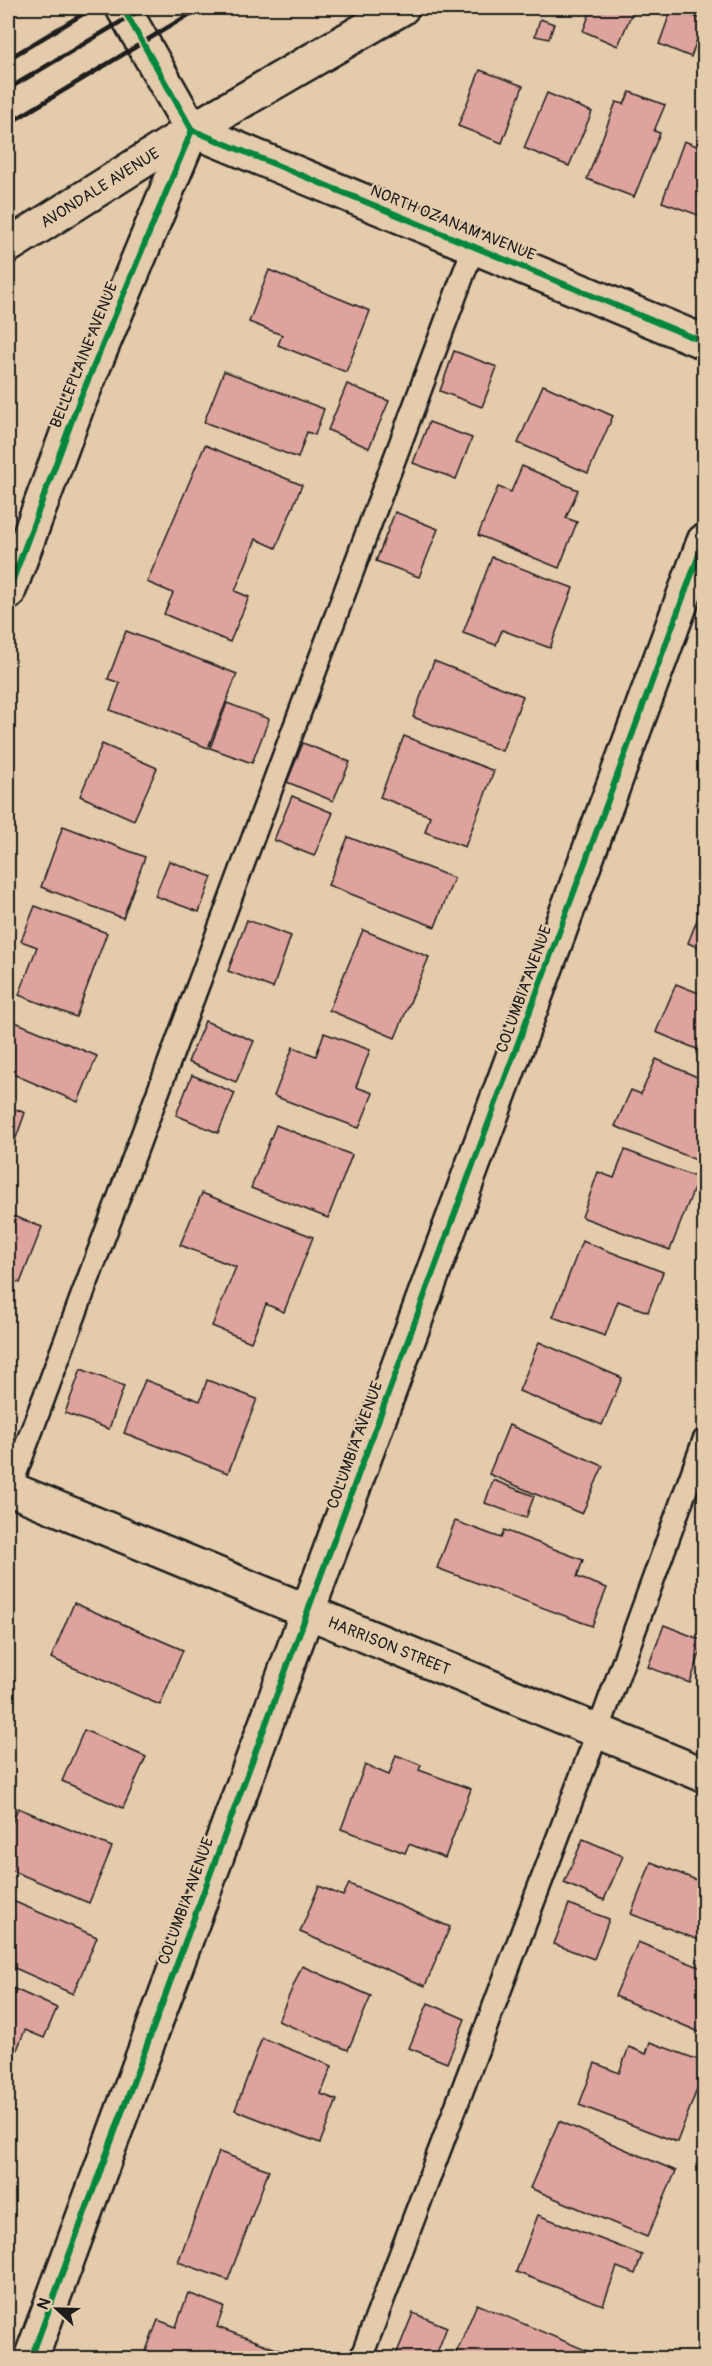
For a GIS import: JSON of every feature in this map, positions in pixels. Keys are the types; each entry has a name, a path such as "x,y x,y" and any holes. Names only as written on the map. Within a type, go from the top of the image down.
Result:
{"street":[{"path":"123,8 192,130"},
{"name":"AVONDALE AVENUE","path":"8,246 192,130 402,8"},
{"name":"NORTH OZANAM AVENUE","path":"192,130 705,342"},
{"name":"BELLEPLAINE AVENUE","path":"8,593 78,404 192,130"},
{"name":"COLUMBIA AVENUE","path":"31,2358 705,541"},
{"name":"HARRISON STREET","path":"8,1490 705,1775"}],"lane":[{"path":"8,1490 474,246"},
{"path":"361,2358 598,1731 705,1440"}],"building":[{"path":"592,8 634,8 618,46 583,31"},
{"path":"672,8 704,20 691,57 659,44"},
{"path":"540,19 554,24 549,39 535,36"},
{"path":"480,70 523,86 502,143 458,126"},
{"path":"630,92 665,105 654,131 660,133 634,197 587,179 616,102 624,104"},
{"path":"547,93 592,112 569,166 524,148"},
{"path":"704,127 704,217 662,202 684,141 697,146"},
{"path":"269,270 370,311 346,372 278,345 282,335 249,322"},
{"path":"454,351 497,367 482,407 440,391"},
{"path":"224,371 324,409 315,435 307,432 298,458 204,422"},
{"path":"347,384 389,401 369,448 328,430"},
{"path":"543,385 613,416 588,473 518,443"},
{"path":"429,422 472,438 456,479 413,463"},
{"path":"205,445 302,485 276,548 256,539 235,591 249,597 230,642 164,614 173,593 147,582"},
{"path":"522,466 578,490 566,518 577,522 559,568 478,535 498,487 511,492"},
{"path":"395,512 438,529 419,577 376,561"},
{"path":"492,557 573,588 550,648 502,630 496,645 463,633"},
{"path":"126,631 237,674 208,748 110,710 120,683 108,679"},
{"path":"434,661 523,696 502,751 413,717"},
{"path":"227,703 269,719 252,763 210,748"},
{"path":"404,736 494,771 465,847 425,832 430,816 380,797"},
{"path":"303,743 350,762 333,801 287,782"},
{"path":"102,744 157,768 134,820 80,796"},
{"path":"292,796 333,813 314,856 274,840"},
{"path":"63,826 145,857 123,918 41,887"},
{"path":"348,837 454,878 435,927 328,885"},
{"path":"169,861 212,877 199,912 155,896"},
{"path":"704,902 704,950 688,943"},
{"path":"35,906 107,933 76,1017 19,995 37,947 21,941"},
{"path":"247,920 291,936 273,988 228,971"},
{"path":"363,930 429,957 395,1038 329,1010"},
{"path":"676,984 701,994 704,985 704,1052 656,1032"},
{"path":"8,1019 97,1056 78,1102 8,1072"},
{"path":"205,1021 254,1041 236,1082 188,1062"},
{"path":"324,1033 370,1050 356,1087 373,1093 359,1128 274,1096 293,1047 316,1056"},
{"path":"656,1059 704,1080 701,1091 704,1093 703,1163 615,1126 631,1090 641,1094"},
{"path":"192,1075 235,1093 218,1133 176,1115"},
{"path":"8,1106 25,1113 8,1160"},
{"path":"276,1125 352,1155 328,1218 251,1188"},
{"path":"625,1150 698,1178 670,1250 582,1217 598,1172 614,1178"},
{"path":"202,1193 313,1237 284,1312 266,1304 251,1342 212,1326 236,1267 180,1245"},
{"path":"8,1214 42,1227 20,1283 8,1278"},
{"path":"582,1241 663,1272 648,1312 618,1301 605,1336 553,1317"},
{"path":"539,1342 622,1378 602,1425 519,1391"},
{"path":"81,1369 124,1386 109,1429 65,1413"},
{"path":"145,1380 200,1401 207,1380 257,1399 228,1473 124,1433"},
{"path":"509,1425 603,1466 582,1514 489,1474"},
{"path":"493,1480 534,1496 526,1518 485,1503"},
{"path":"455,1521 501,1538 504,1530 583,1560 577,1577 607,1588 592,1626 437,1568"},
{"path":"74,1603 183,1650 160,1705 51,1658"},
{"path":"664,1625 704,1641 690,1683 648,1667"},
{"path":"84,1730 146,1757 123,1808 62,1781"},
{"path":"396,1755 421,1765 419,1770 471,1789 445,1858 409,1844 405,1853 341,1829 365,1765 389,1775"},
{"path":"18,1808 112,1847 89,1903 8,1869 8,1833"},
{"path":"583,1839 623,1856 604,1900 564,1883"},
{"path":"651,1862 704,1883 704,1942 631,1914"},
{"path":"349,1884 450,1927 425,1986 300,1932 319,1886 343,1896"},
{"path":"8,1899 97,1937 73,1994 8,1965"},
{"path":"569,1904 609,1919 594,1959 554,1944"},
{"path":"638,1942 704,1969 704,2034 615,1996"},
{"path":"302,1966 371,1996 348,2050 278,2021"},
{"path":"8,1986 57,2008 44,2038 25,2030 8,2072"},
{"path":"428,2003 465,2019 447,2063 409,2048"},
{"path":"262,2038 332,2066 321,2094 337,2100 320,2143 235,2110"},
{"path":"650,2042 704,2062 704,2071 677,2142 579,2105 595,2063 619,2073 629,2047 646,2054"},
{"path":"8,2098 14,2100 8,2117"},
{"path":"559,2121 676,2171 647,2237 530,2188"},
{"path":"219,2152 269,2170 228,2280 178,2262"},
{"path":"538,2215 642,2255 635,2274 617,2267 603,2305 516,2272"},
{"path":"188,2293 224,2307 217,2327 279,2350 276,2358 143,2358 158,2320 176,2327"},
{"path":"477,2304 604,2358 454,2358"},
{"path":"413,2313 447,2327 435,2358 405,2358 396,2355"}],"railway":[{"path":"8,59 93,8"},
{"path":"8,89 144,8"},
{"path":"8,124 200,8"}],"cycle path":[{"path":"123,8 192,130"},
{"path":"192,130 704,342"},
{"path":"8,593 78,404 192,130"},
{"path":"31,2358 704,541"}]}
